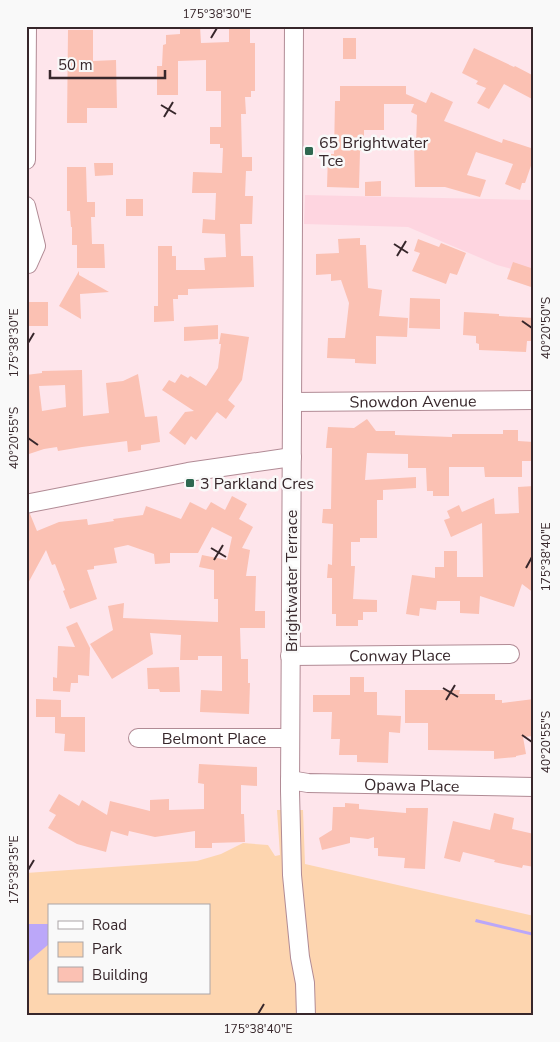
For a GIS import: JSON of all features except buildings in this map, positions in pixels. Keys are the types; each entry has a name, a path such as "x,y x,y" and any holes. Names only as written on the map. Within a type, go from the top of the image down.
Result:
{"street":[{"path":"26,160 28,26"},
{"name":"Brightwater Terrace","path":"294,26 289,738 292,875 300,957 305,983 306,1016"},
{"path":"26,206 36,246 28,264 26,264"},
{"name":"Snowdon Avenue","path":"292,402 534,400"},
{"path":"26,504 188,472 292,457"},
{"name":"Conway Place","path":"290,656 510,654"},
{"name":"Belmont Place","path":"138,738 289,738"},
{"name":"Opawa Place","path":"290,780 308,783 534,787"}],"shaded area":[{"path":"305,195 534,200 534,275 497,265 408,227 304,224"},
{"path":"476,919 534,933 534,936 475,922"},
{"path":"26,924 48,924 48,945 29,961 26,961"}],"green space":[{"path":"277,810 303,810 305,864 534,916 534,1016 26,1016 26,873 197,861 221,854 243,843 268,845 275,856 280,855"}],"place":[{"name":"65 Brightwater Tce","path":"309,151"},
{"name":"3 Parkland Cres","path":"190,483"}]}
